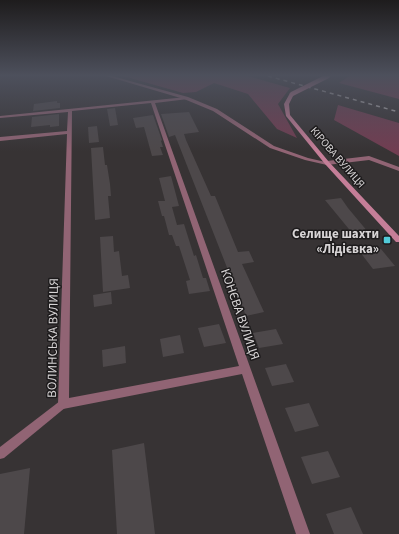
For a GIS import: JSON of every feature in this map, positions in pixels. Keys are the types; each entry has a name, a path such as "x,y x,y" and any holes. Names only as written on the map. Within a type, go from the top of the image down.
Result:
{"main road":[{"name":"КІРОВА ВУЛИЦЯ","path":"286,101 288,114 327,162 399,240"}],"street":[{"path":"0,117 167,101"},
{"path":"193,101 215,110 272,147 307,159 327,162 369,158 399,169"},
{"name":"КОНЄВА ВУЛИЦЯ","path":"153,103 303,534"},
{"name":"ВОЛИНСЬКА ВУЛИЦЯ","path":"70,110 63,404 246,369"},
{"path":"0,139 70,132"}],"lane":[{"path":"0,454 63,404"}],"shaded area":[{"path":"254,101 280,101 278,104 297,138 277,129"},
{"path":"338,105 399,123 399,156 334,120"}],"building":[{"path":"57,101 57,103 60,103 60,108 33,111 34,104"},
{"path":"115,108 118,125 110,126 107,109"},
{"path":"189,112 199,132 184,134 186,140 211,196 215,196 238,252 249,251 254,262 242,264 264,312 246,316 175,135 169,137 161,114"},
{"path":"59,114 59,126 50,127 50,125 31,127 32,117"},
{"path":"153,115 162,140 163,147 160,147 163,155 152,156 144,127 136,128 133,118"},
{"path":"97,126 99,142 89,143 88,127"},
{"path":"103,147 105,165 107,165 110,184 111,196 108,196 110,218 95,220 91,148"},
{"path":"171,176 179,206 172,207 177,225 184,224 194,256 196,255 203,278 206,278 210,291 189,294 186,281 190,280 179,246 176,246 172,235 169,235 164,216 162,216 158,201 165,201 159,178"},
{"path":"341,198 368,232 353,234 325,200"},
{"path":"113,236 114,252 119,251 122,276 128,275 130,288 103,292 100,237"},
{"path":"381,249 395,266 373,269 360,252"},
{"path":"111,292 112,304 94,307 93,295"},
{"path":"219,324 226,343 204,347 198,328"},
{"path":"276,329 283,344 259,348 253,333"},
{"path":"180,335 184,353 163,357 160,339"},
{"path":"125,346 126,363 103,367 102,350"},
{"path":"286,364 294,382 272,386 265,368"},
{"path":"309,403 319,426 295,432 285,408"},
{"path":"144,443 155,534 117,534 112,450"},
{"path":"328,451 340,477 312,484 301,457"},
{"path":"30,468 24,534 0,534 0,474"},
{"path":"351,507 363,534 334,534 326,514"}],"railway":[{"path":"359,101 399,112"}],"place":[{"name":"Селище шахти «Лідієвка»","path":"387,240"}]}
